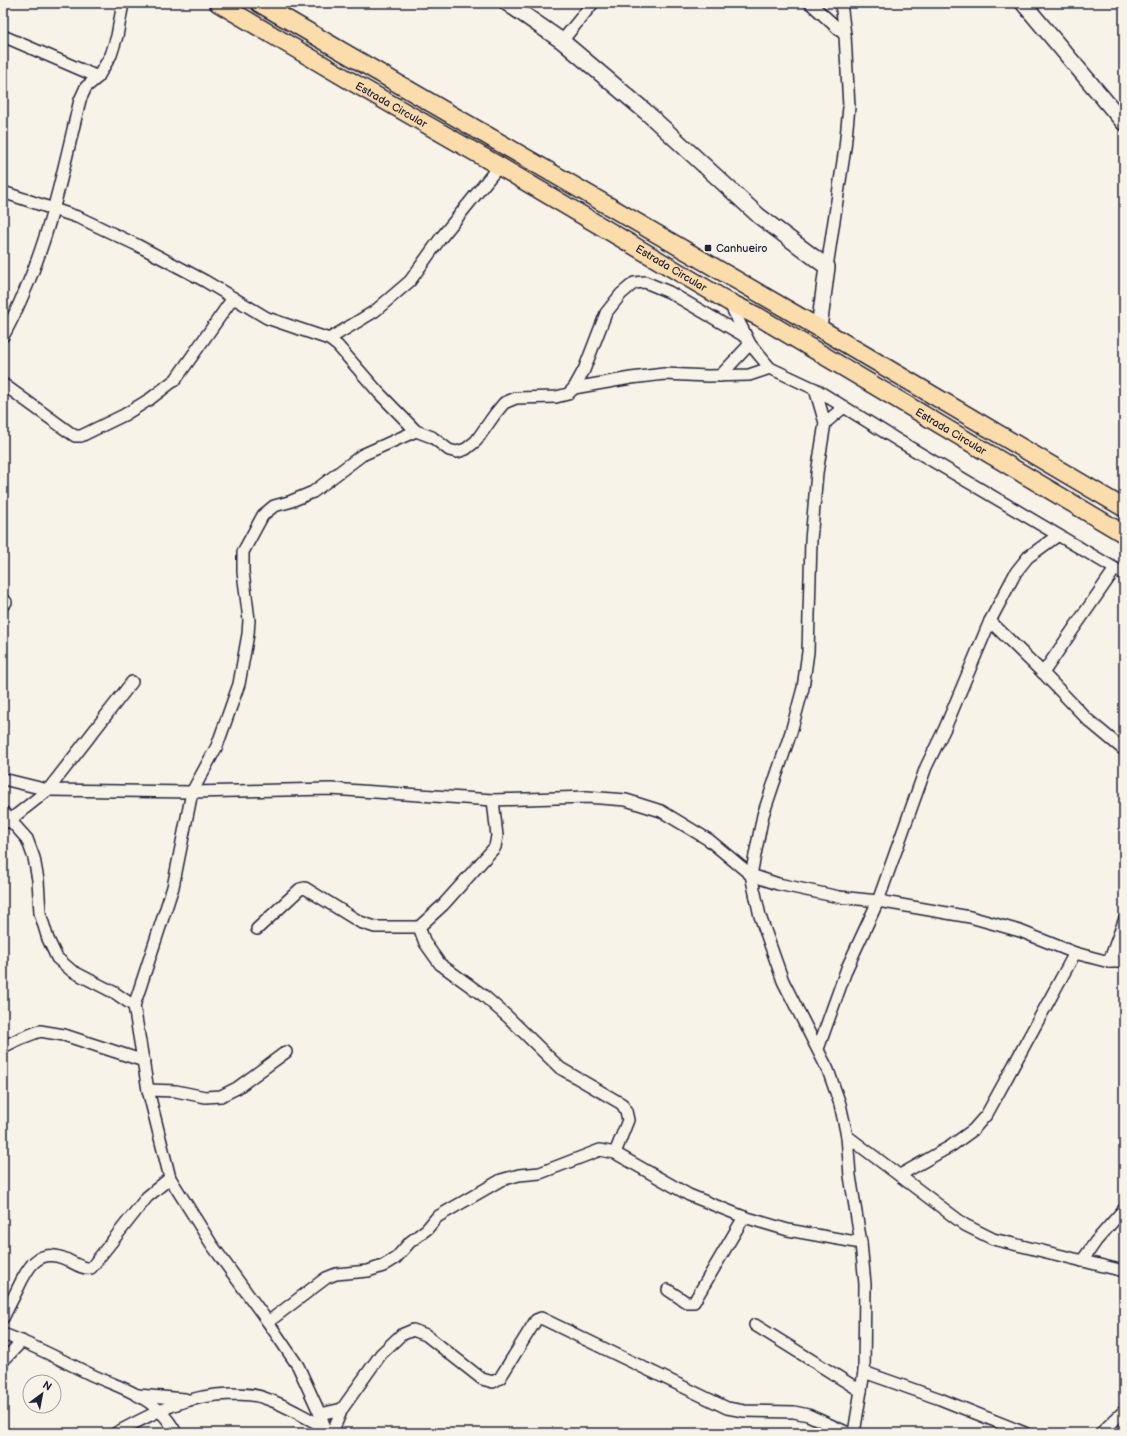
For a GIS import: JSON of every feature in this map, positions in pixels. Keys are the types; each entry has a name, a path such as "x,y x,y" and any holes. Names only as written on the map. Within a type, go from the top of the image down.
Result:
{"main road":[{"name":"Estrada Circular","path":"218,3 499,166 729,302 759,317 1124,534"},
{"name":"Estrada Circular","path":"259,3 819,328 1124,508"}],"street":[{"path":"3,336 11,324 34,271 46,236 80,100 86,87 98,77 111,55 117,36 124,3"},
{"path":"507,3 562,41 645,111 759,216 827,267"},
{"path":"562,41 593,3"},
{"path":"810,3 844,35"},
{"path":"819,328 845,148 849,108 841,3"},
{"path":"1024,3 1124,123"},
{"path":"3,36 98,77"},
{"path":"329,339 375,311 410,281 440,240 499,166"},
{"path":"3,192 80,218 205,280 267,318 329,339 338,346 378,393 416,431 432,437 449,450 457,452 466,449 476,441 504,403 516,398 556,397 568,394 574,388 584,370 606,313 621,294 634,282 645,282 668,292 748,340"},
{"path":"3,384 68,432 75,436 81,436 150,399 176,379 233,298"},
{"path":"729,302 748,340 770,368 815,389 1119,572 1044,673"},
{"path":"720,376 748,340"},
{"path":"574,388 664,374 720,376 750,375 770,368"},
{"path":"815,389 825,423 817,473 812,533 808,652 803,688 791,732 763,815 750,875 760,916 783,981 828,1070 840,1104 847,1136 850,1176 865,1284 864,1372 854,1433"},
{"path":"825,423 844,407"},
{"path":"328,1431 298,1366 212,1245 170,1178 148,1090 134,1006 172,887 192,792 217,746 239,684 249,620 242,572 243,552 263,515 274,506 289,502 313,492 362,456 416,431"},
{"path":"818,1049 847,968 878,901 926,767 945,728 990,621 1016,572 1028,557 1058,536"},
{"path":"990,621 1044,673 1088,720 1124,750"},
{"path":"132,682 48,790 5,818 27,839 34,858 38,880 40,913 48,939 57,958 72,970 115,993 134,1006"},
{"path":"3,779 48,790 192,792 330,789 493,800 587,798 626,800 661,811 709,840 750,875 778,884 839,897 878,901 970,917 1020,931 1076,953 1109,962 1124,962"},
{"path":"257,929 300,889 305,888 360,922 375,927 419,928 443,905 495,847 497,836 493,800"},
{"path":"1109,962 1124,922"},
{"path":"419,928 425,943 440,964 490,1001 560,1068 622,1104 626,1111 628,1120 615,1153"},
{"path":"900,1175 951,1146 973,1130 987,1114 1076,953"},
{"path":"3,1047 40,1031 64,1035 144,1061"},
{"path":"148,1090 176,1091 205,1097 221,1096 237,1088 286,1052"},
{"path":"847,1136 965,1225 993,1239 1124,1271"},
{"path":"268,1322 326,1278 336,1274 368,1271 383,1266 396,1258 410,1242 427,1229 437,1217 501,1180 519,1175 540,1173 600,1150 615,1153 689,1195 744,1217 788,1230 860,1244"},
{"path":"3,1318 28,1267 37,1259 47,1256 57,1256 84,1268 91,1268 147,1197 170,1178"},
{"path":"1082,1261 1096,1241 1124,1209"},
{"path":"668,1290 686,1302 694,1302 744,1217"},
{"path":"328,1431 381,1354 401,1334 413,1330 426,1335 482,1379 493,1382 500,1378 536,1320 541,1318 727,1408 744,1411 794,1412 808,1415 848,1433"},
{"path":"755,1325 862,1391"},
{"path":"3,1334 22,1341 94,1376 138,1395 159,1410 167,1418 176,1433"},
{"path":"3,1361 22,1341"},
{"path":"864,1372 940,1399 1025,1433"},
{"path":"116,1433 159,1410 187,1400 214,1394 245,1394 264,1398 328,1431"},
{"path":"138,1395 187,1400"},
{"path":"320,1414 342,1409"},
{"path":"1101,1433 1124,1411"}],"place":[{"name":"Canhueiro","path":"708,248"}]}
